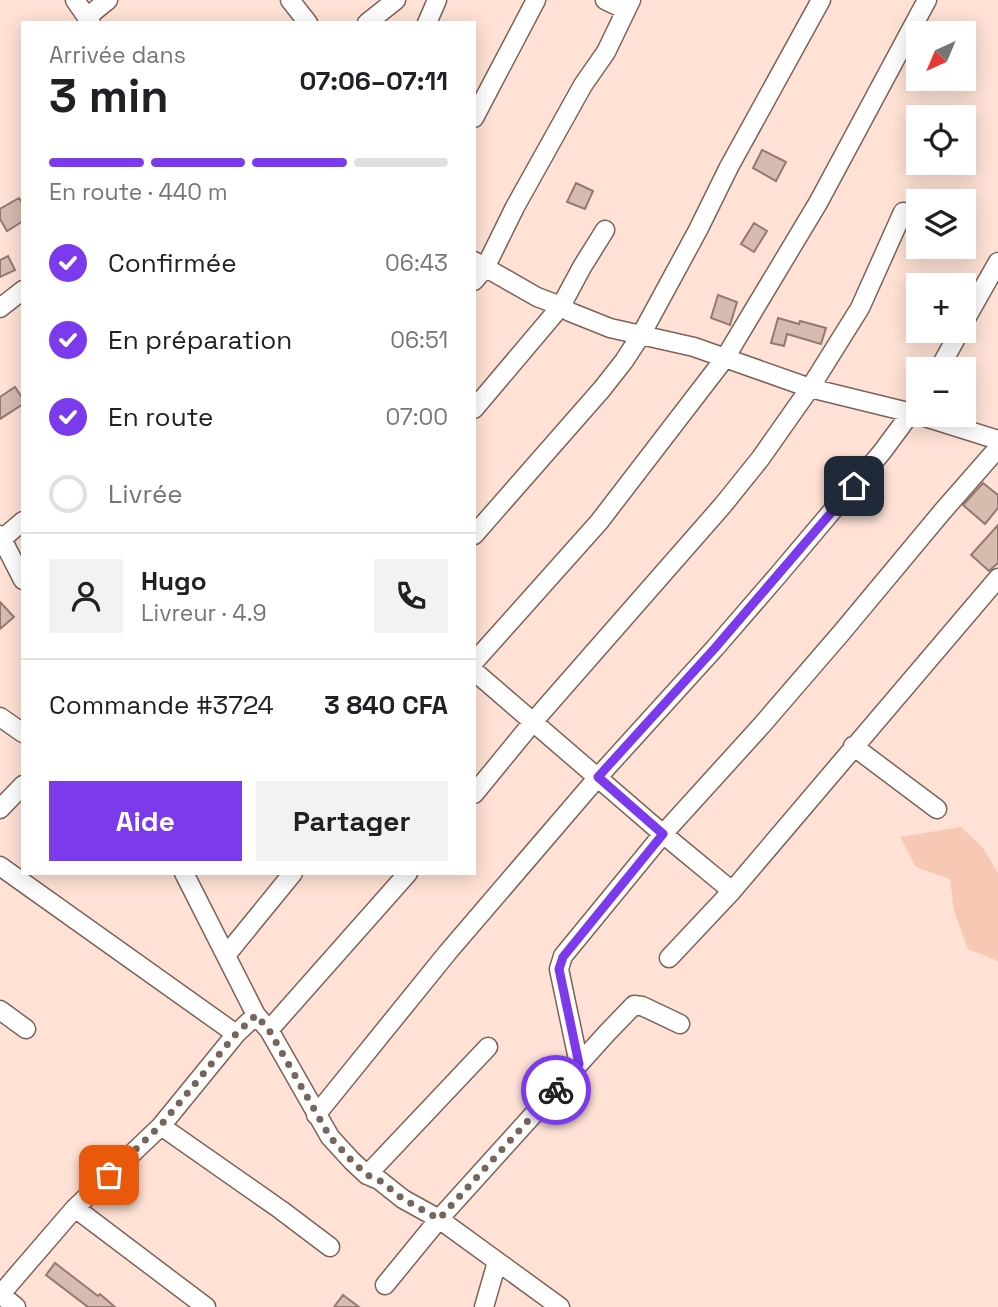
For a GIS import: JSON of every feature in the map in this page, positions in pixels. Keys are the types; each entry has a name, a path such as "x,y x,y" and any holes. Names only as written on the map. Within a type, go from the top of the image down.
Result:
{"street":[{"path":"75,0 89,20 108,0"},
{"path":"290,0 306,21"},
{"path":"370,21 396,0"},
{"path":"428,21 437,0"},
{"path":"476,114 536,0"},
{"path":"605,0 628,5 606,52 583,85 478,270 561,306 586,320 610,328 694,347 810,388 906,406"},
{"path":"476,533 602,388 641,335 821,0"},
{"path":"476,660 599,522 725,358 818,203 927,0"},
{"path":"476,792 760,459 810,388 860,308 903,212"},
{"path":"476,407 561,306 605,230"},
{"path":"976,301 998,262"},
{"path":"0,308 21,292"},
{"path":"316,1115 448,952 598,777 761,595 906,420"},
{"path":"964,427 998,440"},
{"path":"579,1064 559,969 563,957 663,834 761,726 998,448"},
{"path":"21,522 1,537 21,576"},
{"path":"669,958 732,891 998,578"},
{"path":"476,673 732,891"},
{"path":"0,717 21,732"},
{"path":"853,746 937,809"},
{"path":"0,809 21,787"},
{"path":"0,866 236,1034"},
{"path":"185,875 256,1015 269,1030 330,1137 367,1175 439,1219 560,1307"},
{"path":"227,954 291,875"},
{"path":"269,1030 406,875"},
{"path":"385,1285 439,1219 634,1005 642,1006 680,1024"},
{"path":"0,1010 26,1029"},
{"path":"16,1307 0,1294 75,1208 161,1125 236,1034 256,1015"},
{"path":"367,1175 488,1047"},
{"path":"161,1125 330,1247"},
{"path":"75,1208 206,1307"},
{"path":"484,1307 497,1262"}],"shaded area":[{"path":"961,827 983,848 998,873 998,961 968,949 954,911 950,879 916,867 900,837"}],"building":[{"path":"762,150 786,162 776,181 753,168"},
{"path":"576,183 593,191 585,209 567,202"},
{"path":"19,198 21,222 7,231 0,219 0,209"},
{"path":"754,223 767,231 754,252 741,244"},
{"path":"8,256 15,270 0,277 0,260"},
{"path":"718,295 737,302 730,325 711,318"},
{"path":"778,318 826,328 821,344 787,334 784,346 771,343"},
{"path":"15,387 21,396 21,405 0,419 0,397"},
{"path":"983,483 998,495 998,508 985,524 963,505"},
{"path":"998,525 998,563 989,571 971,555"},
{"path":"0,602 14,617 0,629"},
{"path":"55,1263 115,1307 88,1307 46,1275"},
{"path":"343,1295 359,1307 334,1307"}],"way so far":[{"path":"109,1175 161,1125 236,1034 256,1015 269,1030 330,1137 367,1175 439,1219 556,1090"}],"route":[{"path":"556,1090 579,1064 559,969 563,957 663,834 598,777 715,648 854,486"}]}
